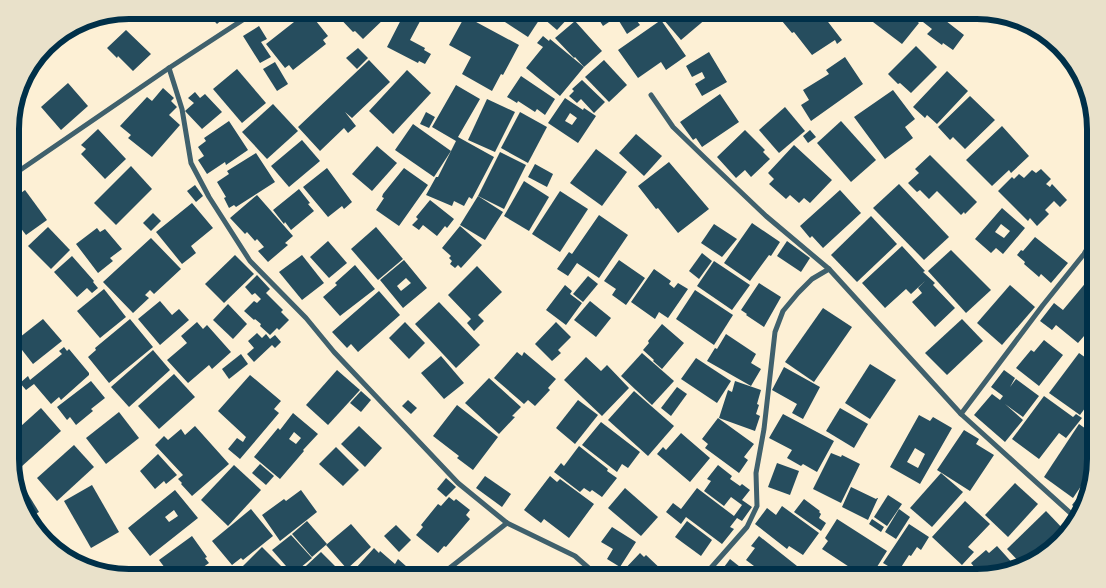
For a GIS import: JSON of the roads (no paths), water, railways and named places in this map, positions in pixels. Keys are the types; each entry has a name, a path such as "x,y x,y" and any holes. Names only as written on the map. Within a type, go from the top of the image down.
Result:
{"street":[{"path":"19,171 244,19"},
{"path":"169,68 182,109 191,163 209,197 250,261 306,318 334,352 458,483 507,523 575,556 590,569"},
{"path":"651,95 673,126 698,152 766,216 829,269 961,414 1072,514"},
{"path":"961,414 1087,249"},
{"path":"710,569 747,527 757,506 756,473 764,429 775,332 783,311 812,279 829,269"},
{"path":"448,569 507,523"}]}
